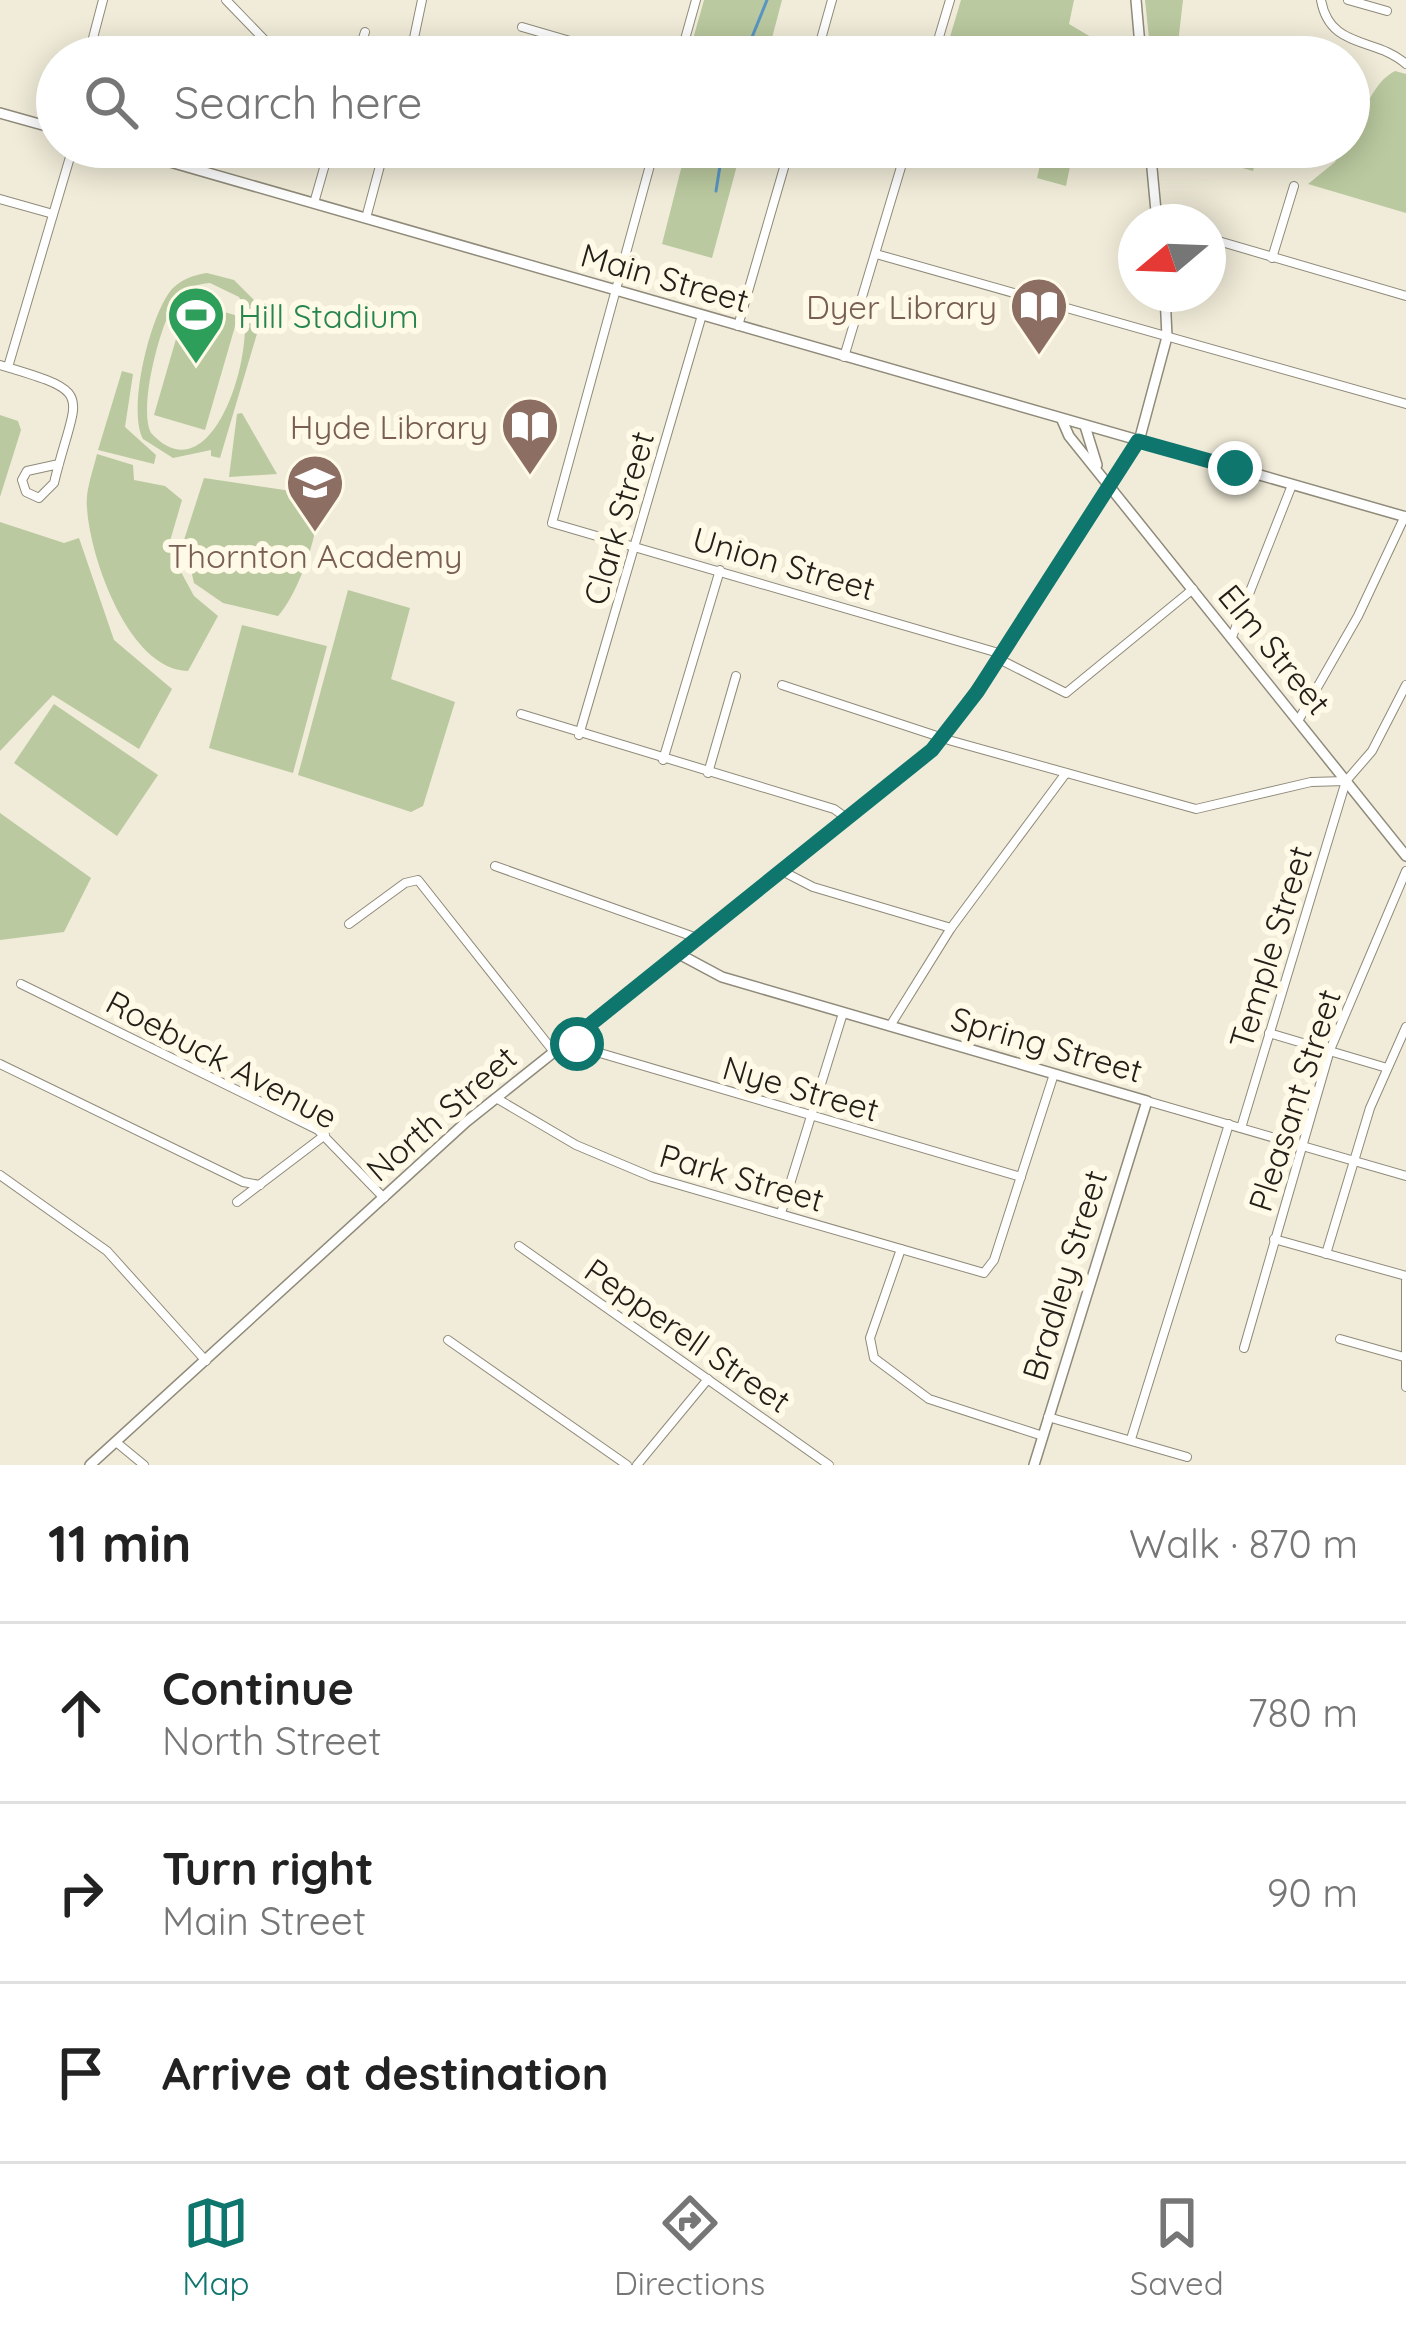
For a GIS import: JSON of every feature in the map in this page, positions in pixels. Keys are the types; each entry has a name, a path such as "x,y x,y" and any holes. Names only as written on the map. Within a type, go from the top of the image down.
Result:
{"main road":[{"path":"1136,0 1139,36"},
{"path":"0,112 36,123"},
{"name":"Main Street","path":"192,168 1405,517"},
{"path":"1152,168 1155,204"},
{"name":"North Street","path":"90,1465 496,1098 849,820 943,738 1138,441 1167,337 1166,312"},
{"name":"Elm Street","path":"1062,419 1101,476 1406,856"},
{"name":"Elm Street","path":"1085,426 1101,476"},
{"name":"Spring Street","path":"679,954 710,973 1147,1101"},
{"name":"Bradley Street","path":"1034,1465 1147,1101"}],"street":[{"path":"94,36 103,0"},
{"path":"226,0 260,36"},
{"path":"414,36 422,0"},
{"path":"686,36 696,0"},
{"path":"822,36 832,0"},
{"path":"939,36 950,0"},
{"path":"1321,0 1325,16 1343,36"},
{"path":"1348,0 1387,11"},
{"path":"521,27 552,36"},
{"path":"364,36 365,32"},
{"path":"1370,44 1383,46 1406,64"},
{"path":"59,464 27,472 22,480 26,492 39,498 48,493 59,464 74,406 72,392 61,383 4,366 67,168"},
{"path":"314,203 325,168"},
{"path":"367,218 380,168"},
{"path":"615,291 649,168"},
{"path":"738,326 784,168"},
{"path":"844,357 901,168"},
{"path":"1272,258 1294,186"},
{"path":"0,199 53,214"},
{"path":"1226,244 1406,296"},
{"path":"876,254 1406,404"},
{"name":"Union Street","path":"615,291 552,523 1001,656 1066,692 1193,589"},
{"name":"Clark Street","path":"579,735 702,315"},
{"path":"1232,637 1292,485"},
{"path":"1298,721 1348,635 1405,517"},
{"path":"663,760 720,570"},
{"path":"709,773 736,676"},
{"path":"782,685 943,738 1196,809 1310,782 1346,781"},
{"name":"Temple Street","path":"1241,1128 1346,781 1366,759 1406,685"},
{"path":"520,714 835,809 849,820"},
{"path":"890,1026 951,928 1066,773"},
{"path":"495,866 698,939"},
{"path":"784,872 813,887 951,928"},
{"name":"Pleasant Street","path":"1244,1348 1330,1050 1406,872"},
{"path":"349,924 405,883 418,880 554,1052"},
{"name":"Roebuck Avenue","path":"22,985 325,1135 384,1198"},
{"path":"781,1213 843,1013"},
{"path":"1326,1254 1353,1161 1406,1027"},
{"path":"1269,1033 1387,1068"},
{"name":"Nye Street","path":"572,1039 604,1055 1021,1177"},
{"path":"0,1064 243,1182 260,1185"},
{"path":"1021,1177 1054,1074"},
{"name":"Park Street","path":"496,1098 622,1166 986,1272 1021,1177"},
{"name":"Spring Street","path":"1147,1101 1406,1176"},
{"path":"1130,1439 1228,1124"},
{"path":"237,1202 325,1135"},
{"path":"0,1175 107,1251 206,1361"},
{"path":"1274,1239 1406,1279 1406,1387"},
{"name":"Pepperell Street","path":"519,1246 829,1465"},
{"path":"901,1249 870,1337 872,1355 929,1399 1042,1436"},
{"path":"1340,1339 1403,1357"},
{"path":"448,1340 627,1465"},
{"path":"637,1465 708,1379"},
{"path":"1048,1417 1187,1457"},
{"path":"116,1442 144,1465"}],"green space":[{"path":"704,0 782,0 773,36 694,36"},
{"path":"961,0 1074,0 1069,24 1089,36 950,36"},
{"path":"1145,0 1183,0 1179,36 1149,36"},
{"path":"1395,71 1406,74 1406,213 1308,184 1328,168 1370,168 1370,98"},
{"path":"681,168 736,168 712,258 662,244"},
{"path":"1039,168 1070,168 1066,186 1037,178"},
{"path":"207,273 234,280 264,310 220,458 211,456 211,450 173,458 143,439 139,385 164,301 180,283","holes":["210,283 239,297 244,344 228,405 213,430 195,446 174,449 151,433 147,405 170,312 183,292 200,284"]},
{"name":"Hill Stadium","path":"187,301 238,316 205,430 154,415"},
{"path":"122,371 133,374 125,427 156,455 154,464 98,450"},
{"path":"242,413 277,474 229,477 237,414"},
{"path":"0,415 18,421 21,430 0,497"},
{"path":"97,454 133,465 134,480 165,486 182,500 168,548 194,596 218,616 188,671 167,666 148,652 116,608 96,554 87,508"},
{"path":"204,478 298,492 318,507 306,563 278,616 223,603 194,583 184,540"},
{"path":"0,522 64,543 79,538 114,640 172,689 139,749 53,695 0,751"},
{"path":"348,590 410,608 391,679 455,702 423,806 411,812 298,775"},
{"path":"242,625 327,646 293,773 209,748"},
{"path":"54,704 158,775 117,836 14,763"},
{"path":"0,813 91,878 64,932 0,940"}],"waterway":[{"path":"752,36 767,0"},
{"path":"716,191 720,168"}],"place":[{"name":"Dyer Library","path":"1039,357"},
{"name":"Hill Stadium","path":"196,366"},
{"name":"Hyde Library","path":"530,477"},
{"name":"Thornton Academy","path":"315,534"}],"route":[{"path":"577,1044 572,1039 932,750 977,692 1138,441 1235,468"}]}
